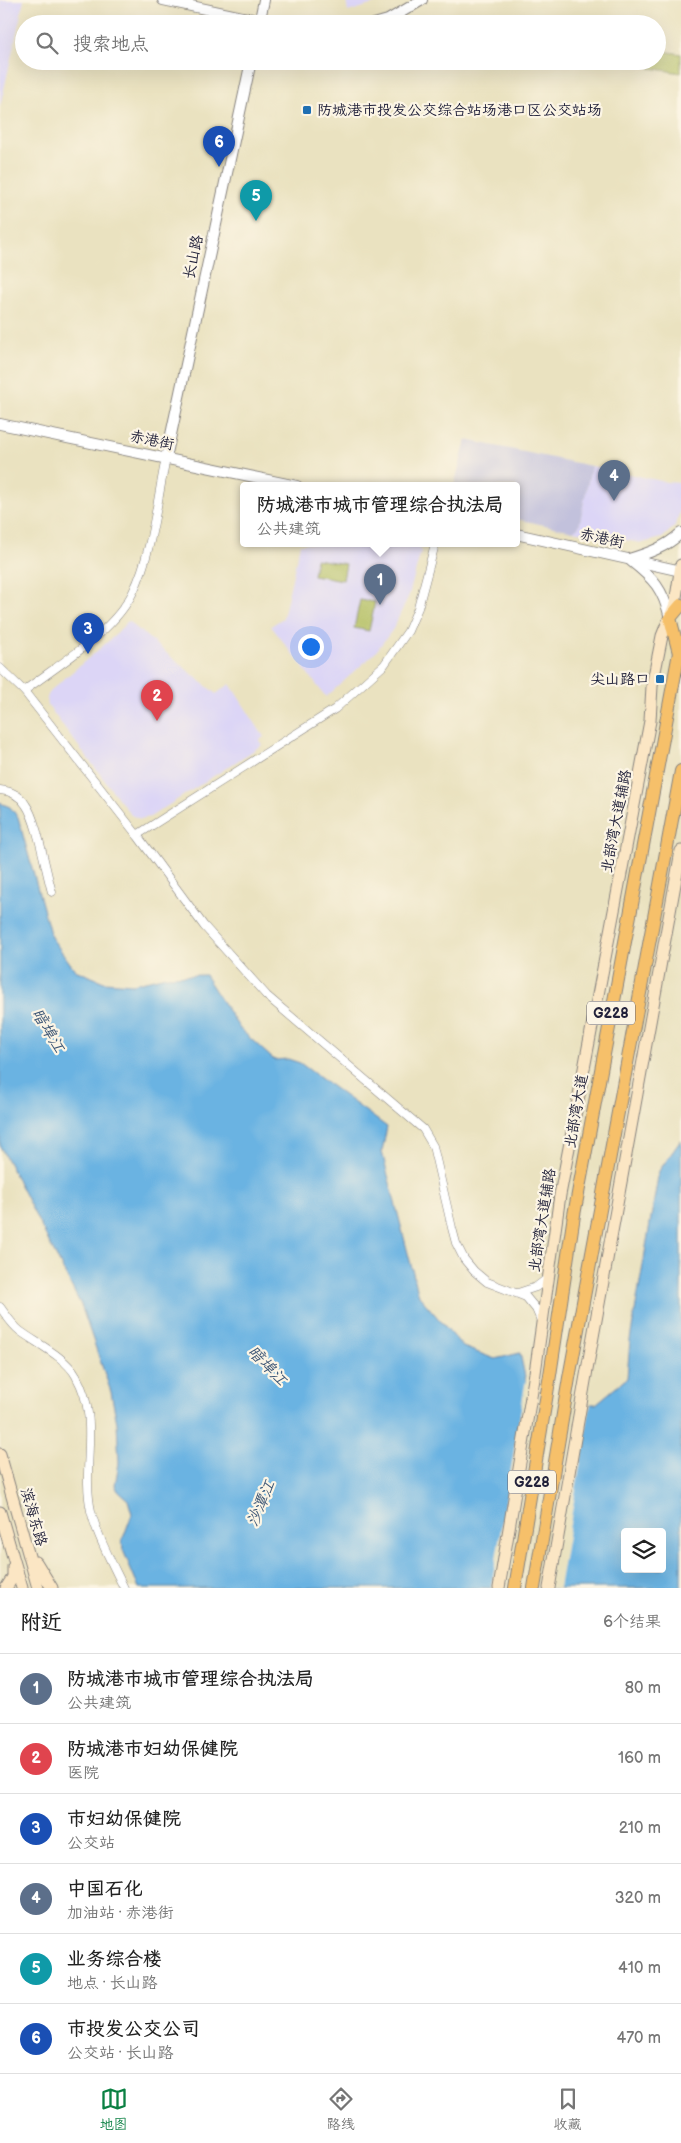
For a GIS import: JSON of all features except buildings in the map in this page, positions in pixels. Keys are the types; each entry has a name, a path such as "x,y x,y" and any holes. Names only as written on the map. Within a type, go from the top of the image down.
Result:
{"highway":[{"path":"680,647 670,618 681,606"},
{"name":"北部湾大道","path":"515,1588 574,1215 680,647"},
{"name":"G228","path":"534,1588 569,1378 681,771"}],"main road":[{"name":"北部湾大道辅路","path":"499,1588 543,1325 560,1195 650,721 652,686 662,636 670,618 681,569"},
{"path":"549,1588 681,851"},
{"name":"滨海东路","path":"0,1454 38,1588"},
{"name":"滨海东路","path":"0,1512 22,1588"},
{"path":"27,1547 52,1588"},
{"path":"6,1588 13,1577 12,1553"}],"street":[{"path":"163,0 228,15"},
{"path":"261,15 264,0"},
{"path":"396,15 422,0"},
{"name":"长山路","path":"166,458 249,70"},
{"name":"赤港街","path":"0,424 278,482"},
{"path":"24,691 98,635 133,594 143,569 166,458"},
{"path":"628,559 654,551 672,541 681,532"},
{"name":"赤港街","path":"520,535 681,569"},
{"path":"137,835 335,708 384,665 408,631 418,608 434,547"},
{"path":"628,559 653,579 662,593 670,618"},
{"path":"0,668 24,691 137,835 204,926 267,996 422,1129 433,1146 456,1243 464,1259 474,1271 488,1282 502,1289 518,1293 531,1303 543,1325"},
{"path":"0,790 9,791 18,796 30,810 52,892"},
{"path":"518,1293 536,1288 548,1278"},
{"path":"0,1307 18,1330 51,1351 75,1374 88,1404 91,1511 106,1550 124,1588"}],"shaded area":[{"path":"0,0 24,0 21,15 15,15 15,40 0,107"},
{"path":"346,0 386,0 348,12"},
{"path":"466,440 591,466 579,526 573,531 520,520 520,482 455,482"},
{"path":"591,466 666,482 681,483 681,508 675,526 662,538 642,543 573,531 579,526"},
{"path":"299,547 419,547 421,551 409,595 393,629 374,654 326,697 271,626 283,618"},
{"path":"128,621 216,694 230,684 264,737 259,740 262,745 150,817 140,819 131,815 48,706 47,698 50,691 112,638"}],"green space":[{"path":"666,52 681,54 681,73 662,70 666,70"},
{"path":"316,559 346,564 343,580 313,575"},
{"path":"360,600 375,602 369,631 354,628"}],"water":[{"path":"0,803 10,807 18,817 51,937 75,970 104,982 133,984 166,976 205,975 240,1029 274,1060 288,1059 300,1063 387,1127 382,1152 419,1296 463,1347 495,1359 520,1353 527,1386 543,1405 596,1404 627,1378 630,1340 659,1171 681,1140 681,1588 139,1588 123,1550 122,1541 132,1514 128,1500 118,1491 115,1485 119,1463 117,1423 111,1392 81,1305 0,1146"}],"pier":[{"path":"527,1373 530,1385 544,1402 591,1402 559,1588 491,1588"}],"place":[{"name":"防城港市投发公交综合站场港口区公交站场","path":"307,110"},
{"name":"巿投发公交公司","path":"219,167"},
{"name":"业务综合楼","path":"256,221"},
{"name":"中国石化","path":"614,501"},
{"name":"防城港市城市管理综合执法局","path":"380,605"},
{"name":"巿妇幼保健院","path":"88,654"},
{"name":"尖山路口","path":"660,679"},
{"name":"防城港市妇幼保健院","path":"157,721"}],"water label":[{"name":"暗埠江","path":"49,1030"},
{"name":"暗埠江","path":"268,1365"},
{"name":"沙潭江","path":"260,1503"}]}
